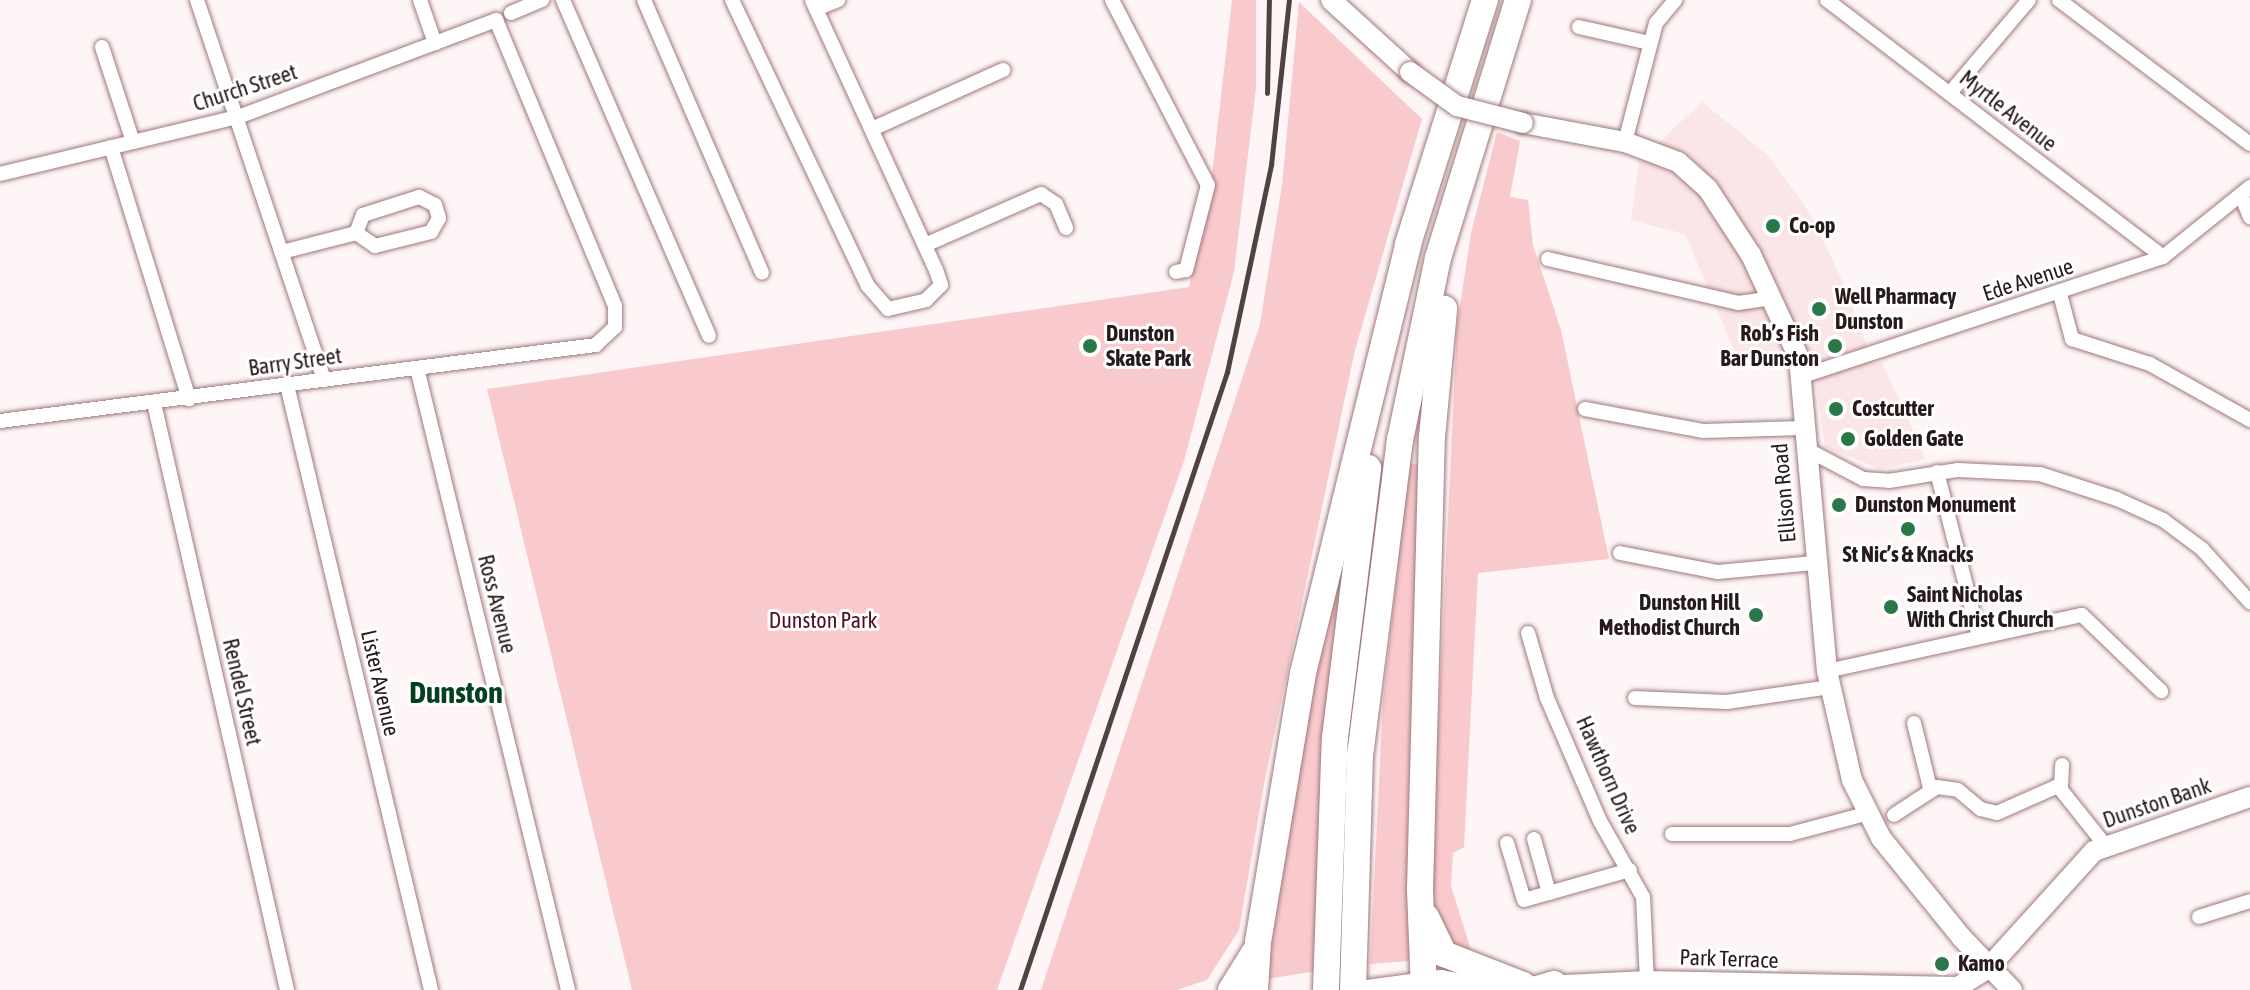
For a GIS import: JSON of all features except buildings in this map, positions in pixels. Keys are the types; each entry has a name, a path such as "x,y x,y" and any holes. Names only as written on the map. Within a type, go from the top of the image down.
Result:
{"highway":[{"path":"1255,990 1258,942 1303,673 1408,244 1485,0"},
{"path":"1366,990 1358,785 1372,630 1400,440 1438,258 1472,136 1518,0"},
{"path":"1424,986 1420,890 1434,408 1472,136"},
{"path":"1326,990 1327,858 1345,643 1371,449 1408,244"},
{"path":"1420,890 1429,929 1444,954 1537,986"},
{"path":"1231,990 1247,970 1258,942"}],"street":[{"path":"197,0 324,380"},
{"path":"420,0 435,43"},
{"path":"511,13 542,0"},
{"path":"563,0 709,336"},
{"path":"644,0 762,273"},
{"path":"732,0 868,286 888,309 926,300 941,285 814,5 838,0"},
{"path":"1112,0 1208,185 1186,270 1176,272"},
{"name":"Ellison Road","path":"1331,0 1410,72 1457,106 1523,123 1625,142 1678,162 1708,189 1773,298 1795,348 1800,377 1802,428 1808,450 1814,563 1829,679 1865,814 1988,968 2012,990"},
{"path":"1625,142 1656,23 1675,0"},
{"name":"Myrtle Avenue","path":"1827,0 2163,257"},
{"path":"1950,93 2029,0"},
{"path":"2059,0 2250,144"},
{"name":"Church Street","path":"0,174 238,117 496,20 615,306 615,327 596,345"},
{"path":"1579,27 1650,43"},
{"path":"102,47 133,142"},
{"path":"872,129 1003,70"},
{"path":"111,147 189,399"},
{"path":"2245,191 2250,217"},
{"name":"Ede Avenue","path":"1800,377 2060,294 2163,257 2245,191"},
{"path":"925,245 1041,194 1056,204 1066,228"},
{"path":"282,252 356,233 375,246 431,232 439,218 435,205 419,197 363,215 356,233"},
{"path":"1548,259 1738,303 1773,298"},
{"path":"2060,294 2072,339 2150,364 2250,420"},
{"name":"Barry Street","path":"0,421 596,345"},
{"name":"Ross Avenue","path":"417,368 568,990"},
{"name":"Lister Avenue","path":"287,385 431,990"},
{"name":"Rendel Street","path":"154,403 287,990"},
{"path":"1585,409 1704,431 1802,428"},
{"path":"1808,450 1863,479 1889,481 1937,472 2040,474 2117,499 2163,520 2192,542 2250,602"},
{"path":"1937,472 1979,637"},
{"path":"1620,553 1718,572 1814,563"},
{"path":"1635,698 1727,702 1829,679 1979,637 2082,615 2161,691"},
{"name":"Hawthorn Drive","path":"1528,633 1547,698 1600,821 1643,897 1647,981"},
{"path":"1914,723 1930,788"},
{"path":"2062,765 2061,787 2105,845"},
{"path":"1894,815 1930,788 1951,787 1981,809 1997,813 2061,787"},
{"name":"Dunston Bank","path":"1988,968 2064,880 2105,845 2250,797"},
{"path":"1672,834 1790,834 1865,814"},
{"path":"1534,839 1549,893"},
{"path":"1507,843 1524,900 1630,870"},
{"path":"2199,917 2250,901"},
{"name":"Park Terrace","path":"1366,990 1647,981 1934,989 1958,987 1988,968"}],"shaded area":[{"path":"1702,102 1769,156 1811,215 1846,289 1873,364 1882,362 1926,459 1881,469 1825,447 1813,364 1735,352 1685,234 1631,220 1639,161"}],"green space":[{"name":"Dunston Park","path":"1232,0 1256,0 1256,88 1234,272 1184,461 997,990 632,990 487,389 1189,287 1212,175"},
{"path":"1299,2 1422,119 1355,350 1265,779 1239,930 1207,980 1177,990 1041,990 1260,324 1282,185"},
{"path":"1497,132 1520,141 1510,197 1528,200 1533,245 1561,330 1609,559 1478,573 1464,847 1453,853 1451,886 1471,950 1449,945 1432,907 1432,855 1457,326 1471,233"},
{"path":"1409,464 1422,464 1409,961 1370,964 1383,701"},
{"path":"1346,565 1321,756 1316,971 1267,979 1272,912 1336,566"}],"railway":[{"path":"1267,93 1269,0"},
{"path":"1020,990 1227,372 1271,165 1289,0"}],"place":[{"name":"Co-op","path":"1773,226"},
{"name":"Well Pharmacy Dunston","path":"1819,309"},
{"name":"Dunston Skate Park","path":"1090,346"},
{"name":"Rob’s Fish Bar Dunston","path":"1835,346"},
{"name":"Costcutter","path":"1836,409"},
{"name":"Golden Gate","path":"1848,439"},
{"name":"Dunston Monument","path":"1839,505"},
{"name":"St Nic’s & Knacks","path":"1908,529"},
{"name":"Saint Nicholas With Christ Church","path":"1891,607"},
{"name":"Dunston Hill Methodist Church","path":"1756,615"},
{"name":"Kamo","path":"1942,964"}],"district":[{"name":"Dunston","path":"456,692"}]}
